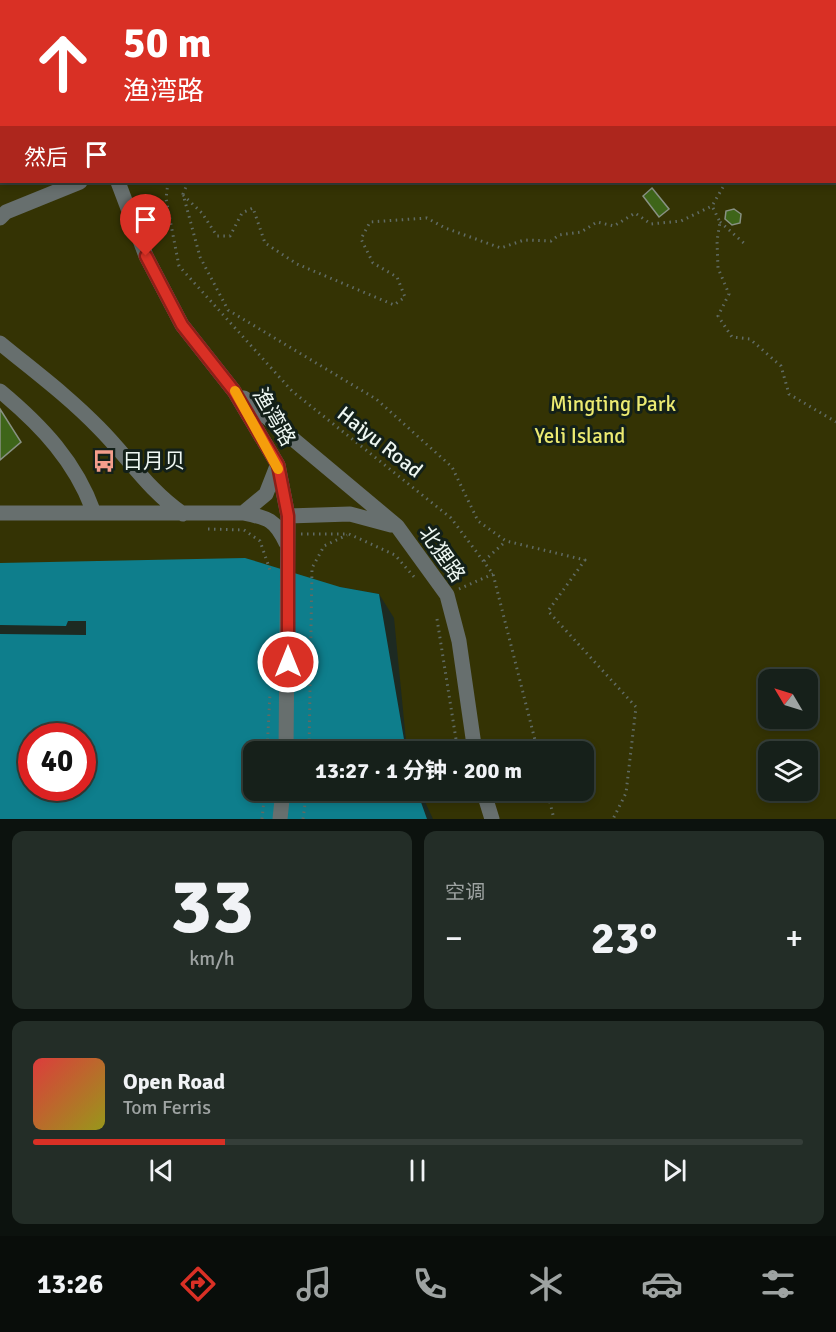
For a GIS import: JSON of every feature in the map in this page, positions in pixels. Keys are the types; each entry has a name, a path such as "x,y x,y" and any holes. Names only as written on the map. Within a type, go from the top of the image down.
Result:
{"street":[{"path":"0,218 6,212 78,183"},
{"name":"渔湾路","path":"115,183 146,256 182,325 234,391 278,465 288,516 286,741"},
{"path":"0,343 74,403 101,430 159,497 183,514"},
{"path":"0,391 27,414 69,460 84,485 94,513"},
{"path":"234,391 397,526"},
{"path":"243,513 266,494 278,465"},
{"path":"0,513 243,513 264,517 278,525 288,539"},
{"name":"北狸路","path":"288,516 351,514 397,526 447,595 459,641 473,741"},
{"path":"280,819 282,801"},
{"path":"486,801 492,819"}],"path":[{"name":"Haiyu Road","path":"168,183 166,199 179,266 292,391 451,518 493,574 535,741"},
{"path":"188,183 183,194 200,257 228,310 376,399 452,467 478,521 506,541 585,560 548,611 636,707 626,793 613,819"},
{"path":"183,194 202,213 217,236 230,236 242,213 253,208 265,243 297,264 394,305 405,297 397,277 373,263 361,239 370,222 427,218 445,228 501,248 524,240 550,241 559,235 581,232 597,222 614,226 635,213 651,224 681,221 712,206 725,183"},
{"path":"712,206 720,222 746,244"},
{"path":"720,222 717,241 718,268 729,294 718,316 732,337 750,339 781,366 789,393 836,422"},
{"path":"244,530 253,534 264,547 272,577"},
{"path":"288,539 349,534 395,555 418,582"},
{"path":"309,741 312,568 324,546 349,534"},
{"path":"483,561 506,541"},
{"path":"447,595 493,574"},
{"path":"435,611 456,741"},
{"path":"268,741 271,684"},
{"path":"262,819 264,801"},
{"path":"303,819 305,801"},
{"path":"550,801 554,819"}],"green space":[{"name":"Yeli Island","path":"0,183 836,183 836,819 433,819 425,801 594,801 594,741 406,741 394,618 379,594 340,587 0,563"}],"water":[{"path":"245,558 340,587 379,594 404,741 243,741 243,801 421,801 427,819 0,819 0,563"}],"pier":[{"path":"68,621 86,621 86,635 0,634 0,625 66,626"}],"building":[{"path":"652,188 669,209 659,217 643,196"},
{"path":"734,209 741,214 740,223 732,225 725,219 726,211"},
{"path":"0,409 21,442 0,460"}],"slow traffic":[{"path":"235,391 278,465 278,469"}],"place":[{"name":"日月贝","path":"104,461"}],"route":[{"path":"146,256 182,325 234,391 278,465 288,516 288,662"}],"park label":[{"name":"Mingting Park","path":"613,404"}]}
